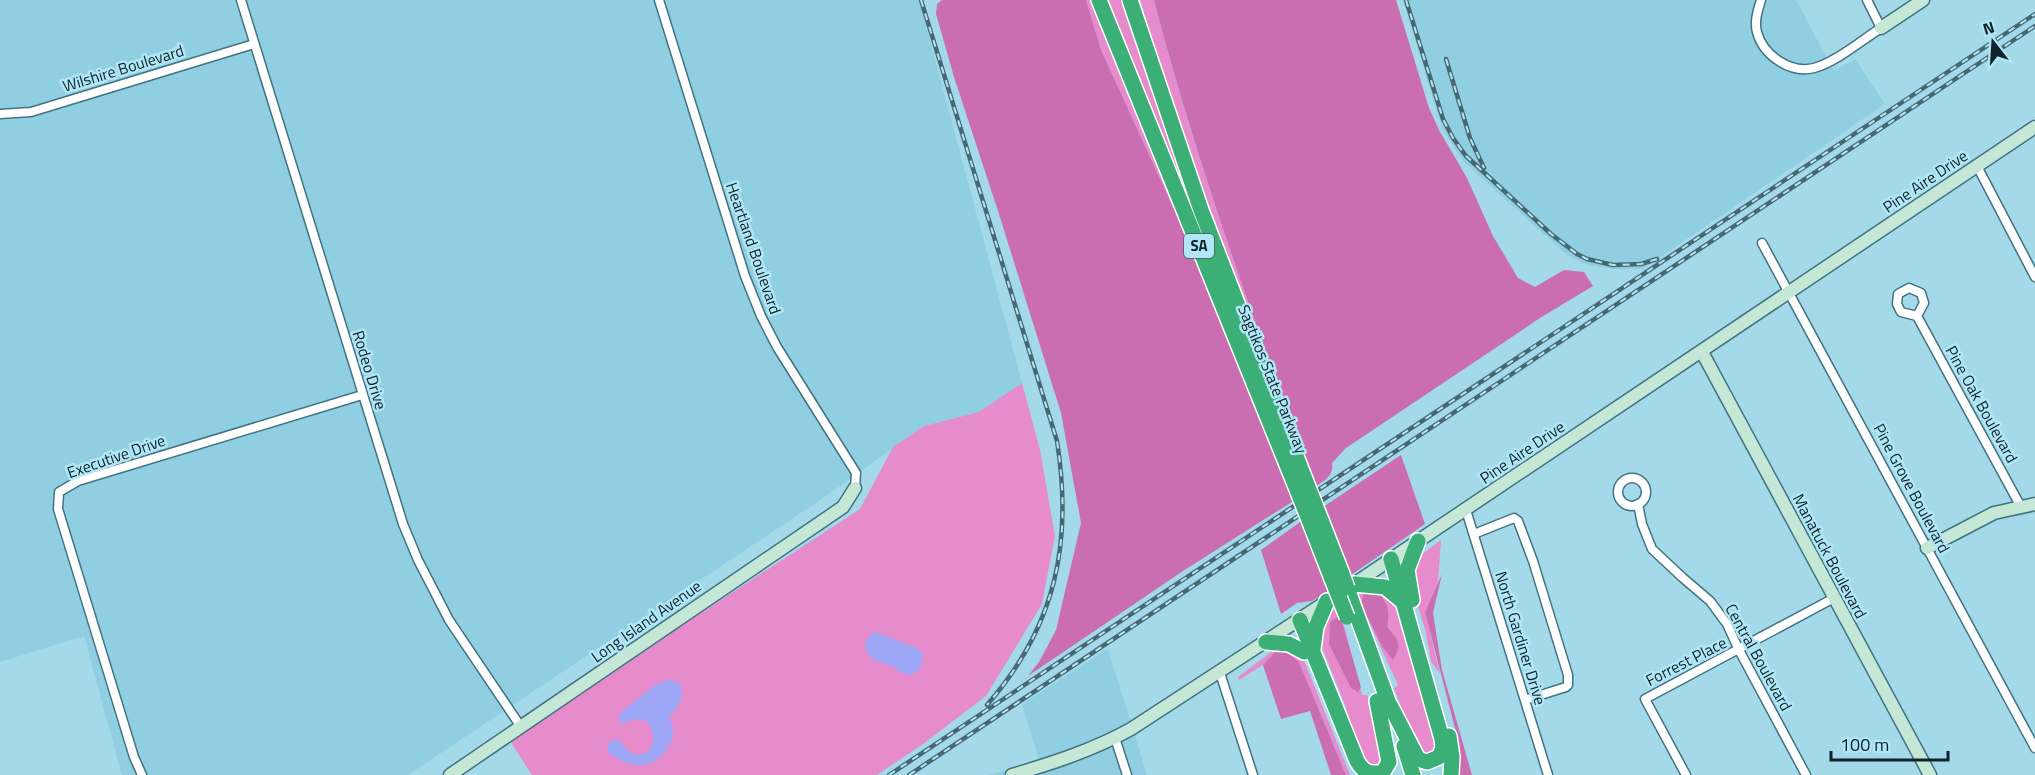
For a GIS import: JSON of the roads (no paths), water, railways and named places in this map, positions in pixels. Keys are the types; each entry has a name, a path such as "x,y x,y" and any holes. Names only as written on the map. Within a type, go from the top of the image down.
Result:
{"highway":[{"name":"Sagtikos State Parkway","path":"1100,0 1316,523 1343,579 1352,615 1413,775"},
{"name":"Sagtikos State Parkway","path":"1130,0 1204,220 1303,490"},
{"path":"1384,703 1415,756 1427,762 1439,757 1443,748 1442,739 1408,604 1407,570 1419,541"},
{"path":"1394,558 1450,740 1451,775"},
{"path":"1343,579 1385,587 1408,604"},
{"path":"1327,602 1315,630 1309,652 1357,760 1364,772 1372,774 1383,772 1389,762 1384,703"},
{"path":"1297,622 1354,775"},
{"path":"1266,642 1289,644 1309,652"},
{"name":"Sagtikos State Parkway","path":"1384,703 1404,775"}],"street":[{"name":"Rodeo Drive","path":"241,0 393,494 417,560 449,620 521,728"},
{"name":"Heartland Boulevard","path":"659,0 741,263 761,316 792,373 856,473 855,488"},
{"path":"1761,0 1757,13 1757,31 1765,47 1778,61 1795,68 1813,68 1830,61 1923,0"},
{"path":"1867,0 1881,28"},
{"name":"Wilshire Boulevard","path":"0,114 31,112 254,44"},
{"name":"Pine Aire Drive","path":"1012,775 1034,772 1115,738 1220,673 1327,602 1343,579 1394,558 2035,127"},
{"path":"1977,166 2035,277"},
{"name":"Pine Grove Boulevard","path":"1762,243 2035,748"},
{"name":"Pine Oak Boulevard","path":"1917,316 2021,507"},
{"name":"Manatuck Boulevard","path":"1702,352 1930,775"},
{"name":"Executive Drive","path":"142,775 134,758 58,509 59,492 78,481 362,395"},
{"name":"Long Island Avenue","path":"450,775 843,507 855,488"},
{"name":"Central Boulevard","path":"1638,504 1642,524 1652,549 1710,601 1727,624 1739,651 1806,775"},
{"path":"1927,548 1994,513 2035,504"},
{"name":"North Gardiner Drive","path":"1466,510 1548,775"},
{"path":"1474,534 1514,518 1518,521 1565,663 1568,685 1525,700"},
{"name":"Forrest Place","path":"1686,775 1645,699 1739,651 1834,598"},
{"path":"1220,673 1253,775"},
{"path":"1115,738 1127,775"}],"water":[{"path":"876,632 919,649 923,655 920,669 907,675 870,657 865,644 869,636"},
{"path":"670,679 680,684 682,697 670,716 673,736 659,758 645,765 637,765 622,761 607,752 609,742 617,739 632,753 647,752 653,738 648,722 637,719 623,723 620,722 619,714 655,685"}],"railway":[{"path":"921,0 1057,441 1061,478 1063,514 1060,549 1054,582 1044,614 1029,645 987,705"},
{"path":"1406,0 1443,119 1466,156 1551,234 1577,254 1587,259 1613,265 1641,264 1657,259"},
{"path":"889,775 2035,14"},
{"path":"909,775 2035,26"},
{"path":"1446,59 1470,138 1484,168"}]}
